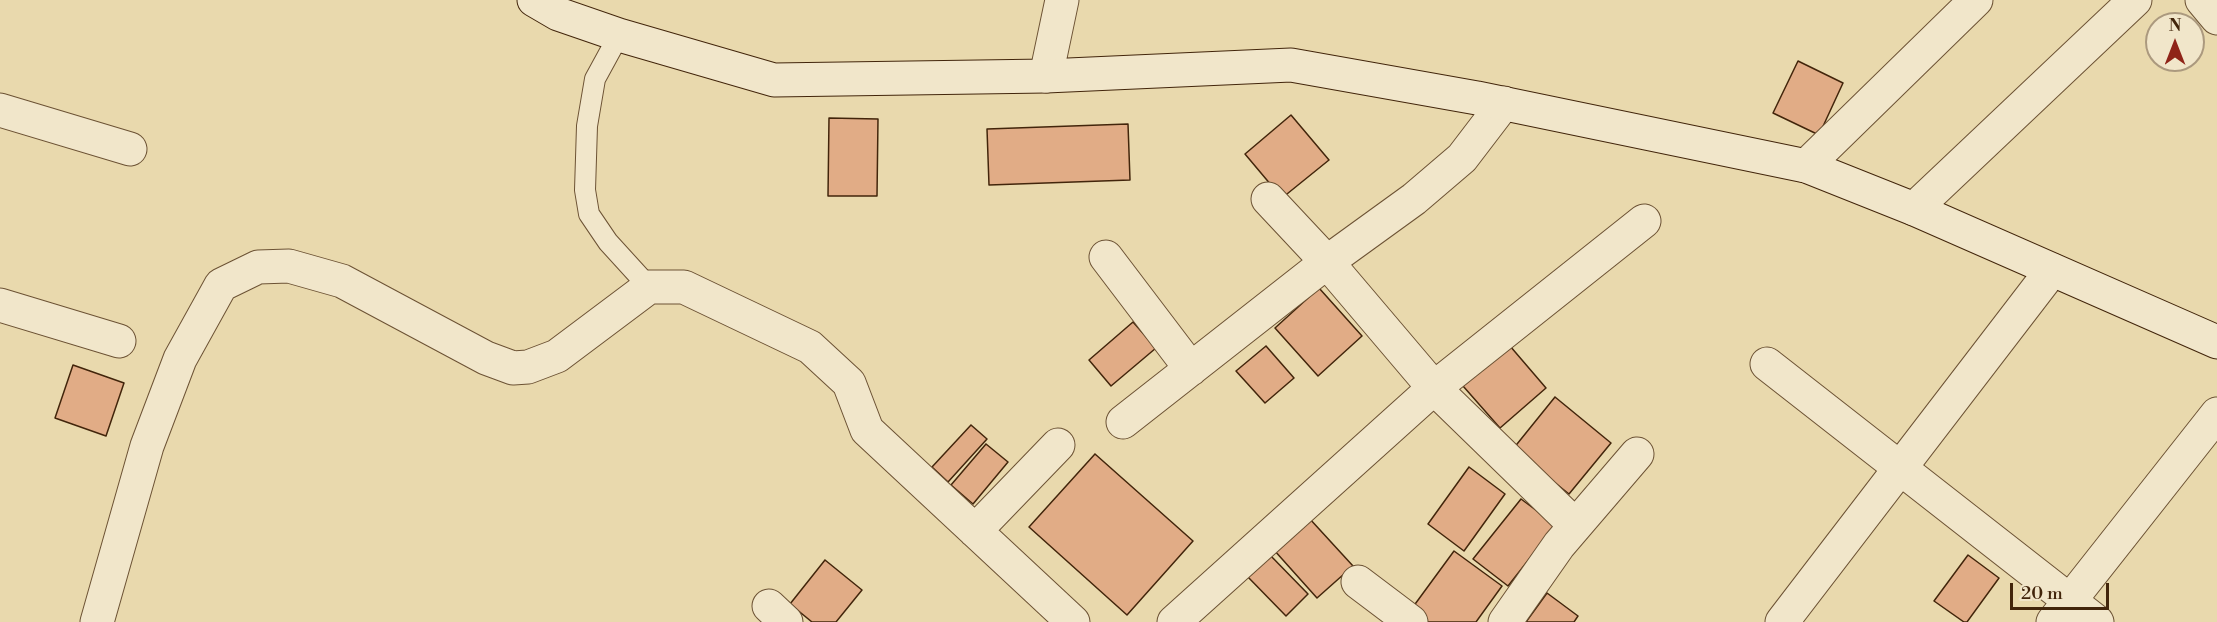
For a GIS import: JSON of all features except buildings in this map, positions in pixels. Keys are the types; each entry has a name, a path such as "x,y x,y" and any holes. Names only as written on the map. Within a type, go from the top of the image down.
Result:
{"street":[{"path":"534,0 558,14 619,35 774,80 1046,76 1291,65 1504,103 1806,166 1914,209 2217,342"},
{"path":"1046,76 1062,0"},
{"path":"1806,166 1976,0"},
{"path":"1914,209 2135,0"},
{"path":"2202,0 2217,18"},
{"path":"1123,422 1327,262 1414,199 1462,158 1504,103"},
{"path":"0,110 130,149"},
{"path":"1268,200 1327,262 1434,388 1575,525"},
{"path":"1174,622 1434,388 1644,221"},
{"path":"1106,257 1191,369"},
{"path":"97,622 147,446 180,359 221,285 258,267 290,266 342,281 486,358 513,368 528,367 557,356 648,287 684,287 810,347 849,383 867,430 1073,622"},
{"path":"1782,622 2052,270"},
{"path":"0,304 119,341"},
{"path":"1767,364 1900,468 2061,611 2097,622"},
{"path":"2061,611 2217,414"},
{"path":"975,531 1058,446"},
{"path":"1505,622 1575,525 1637,454"},
{"path":"1358,582 1411,622"}],"lane":[{"path":"619,35 596,79 587,126 585,190 589,214 608,242 648,287"}]}
